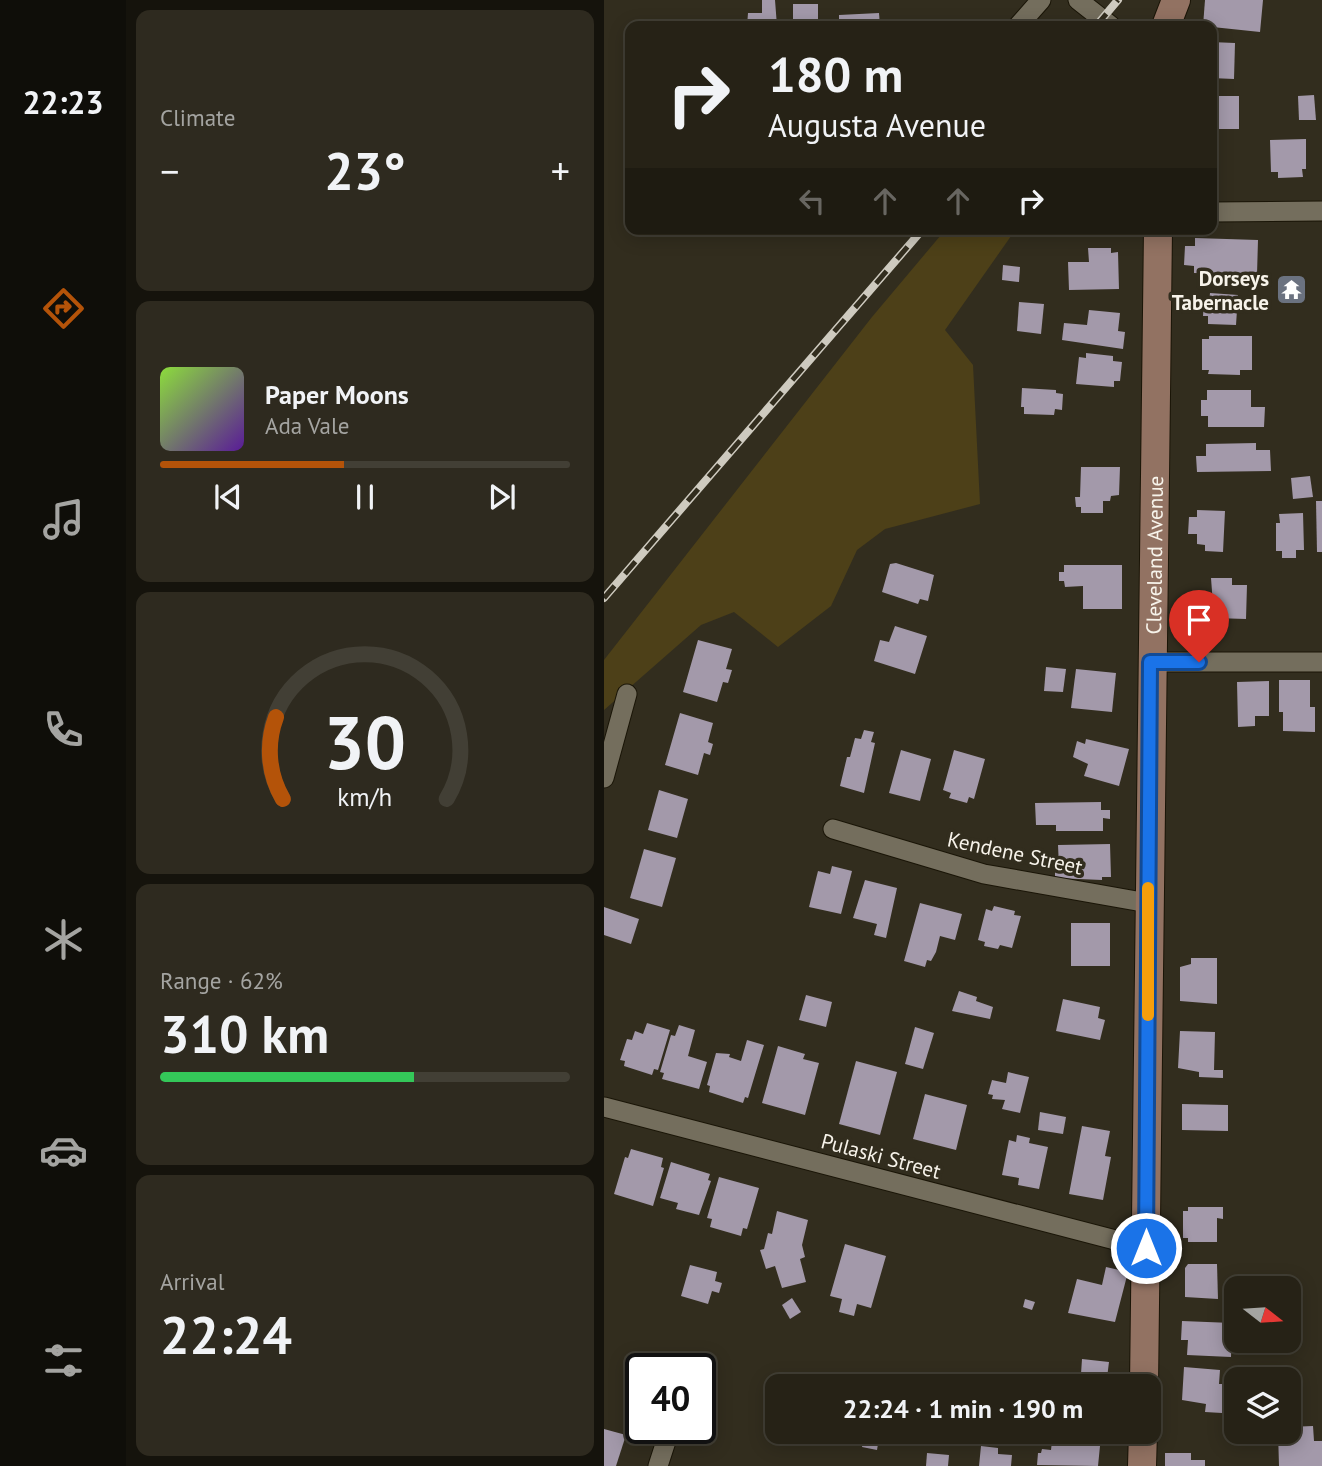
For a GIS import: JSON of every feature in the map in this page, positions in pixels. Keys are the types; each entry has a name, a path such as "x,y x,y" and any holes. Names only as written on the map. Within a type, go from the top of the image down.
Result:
{"street":[{"path":"1022,21 1041,0"},
{"path":"1078,0 1105,21"},
{"path":"1168,21 1176,0"},
{"path":"1217,212 1322,211"},
{"name":"Cleveland Avenue","path":"1144,1374 1150,662 1158,235"},
{"path":"1150,662 1322,662"},
{"path":"604,778 627,694"},
{"name":"Kendene Street","path":"833,829 984,874 1148,902"},
{"name":"Pulaski Street","path":"604,1107 1146,1248"},
{"path":"658,1466 665,1444"},
{"path":"1142,1466 1143,1444"}],"shaded area":[{"path":"941,235 1012,235 945,330 973,365 980,504 885,529 857,550 831,606 778,647 734,612 701,625 604,710 604,660 872,317"}],"building":[{"path":"762,0 775,0 777,21 747,21 748,13 762,13"},
{"path":"1205,0 1263,0 1260,32 1217,27 1217,21 1203,21"},
{"path":"793,4 818,4 818,21 793,21"},
{"path":"879,13 880,21 839,21 839,15"},
{"path":"1217,42 1235,43 1234,79 1217,78"},
{"path":"1314,95 1316,120 1299,120 1298,96"},
{"path":"1217,96 1239,96 1239,129 1217,129"},
{"path":"1306,139 1306,169 1302,169 1303,177 1278,178 1278,172 1271,172 1270,140"},
{"path":"1195,238 1258,240 1257,275 1194,273 1194,266 1184,265 1185,246 1195,246"},
{"path":"1088,248 1111,248 1111,253 1118,252 1119,289 1069,290 1068,262 1089,262"},
{"path":"1003,265 1020,267 1019,282 1002,280"},
{"path":"1210,293 1238,295 1236,325 1208,324 1208,316 1203,316 1204,302 1209,302"},
{"path":"1019,302 1044,304 1041,334 1017,331"},
{"path":"1089,310 1120,313 1118,331 1125,332 1123,349 1062,340 1064,323 1087,325"},
{"path":"1209,336 1252,336 1252,370 1240,370 1240,375 1208,374 1209,370 1202,370 1202,339 1209,339"},
{"path":"1086,353 1113,356 1113,361 1122,362 1120,381 1114,381 1114,387 1076,384 1079,357 1086,358"},
{"path":"1022,388 1056,390 1056,393 1063,394 1062,410 1055,409 1054,415 1024,414 1024,407 1021,407"},
{"path":"1207,390 1251,390 1251,407 1265,407 1264,427 1208,427 1208,416 1201,416 1201,400 1207,400"},
{"path":"1256,443 1256,450 1270,450 1271,471 1197,472 1196,456 1206,456 1206,444"},
{"path":"1081,467 1120,467 1119,495 1111,496 1110,501 1103,501 1103,513 1081,513 1081,507 1076,507 1075,497 1080,497"},
{"path":"1310,476 1313,497 1293,499 1291,478"},
{"path":"1316,501 1323,501 1323,552 1317,552"},
{"path":"1197,510 1225,511 1223,552 1205,551 1205,545 1197,544 1197,534 1188,534 1189,517 1197,517"},
{"path":"1303,513 1304,550 1296,550 1296,558 1282,558 1282,551 1276,551 1276,523 1280,523 1279,514"},
{"path":"896,563 934,575 928,601 920,599 918,604 882,592 890,564"},
{"path":"1064,565 1122,565 1122,609 1083,609 1083,586 1065,587 1064,581 1059,581 1059,572 1064,572"},
{"path":"1211,578 1232,578 1232,585 1247,585 1246,619 1214,618"},
{"path":"895,626 927,636 915,674 874,661 880,640 889,642"},
{"path":"698,640 732,649 726,669 732,670 728,683 723,682 717,702 683,692"},
{"path":"1046,667 1066,669 1063,692 1044,691"},
{"path":"1076,669 1116,673 1112,712 1071,708"},
{"path":"1279,680 1310,680 1310,707 1315,707 1315,732 1283,731 1283,712 1279,712"},
{"path":"1269,681 1269,716 1255,716 1255,726 1238,727 1237,682"},
{"path":"680,713 713,723 708,742 713,744 710,755 704,753 698,775 665,765"},
{"path":"864,730 874,732 871,742 875,743 864,793 840,786 855,738 861,739"},
{"path":"1086,739 1129,749 1119,786 1084,776 1088,764 1073,757 1077,741 1085,744"},
{"path":"901,750 931,759 920,801 889,793"},
{"path":"954,750 985,759 974,799 969,797 967,803 949,798 951,793 943,790"},
{"path":"659,790 688,799 677,838 648,830"},
{"path":"1101,802 1101,810 1110,810 1110,819 1103,818 1103,831 1056,831 1056,825 1036,825 1035,803"},
{"path":"1110,844 1111,877 1102,877 1102,880 1055,878 1055,867 1059,867 1058,845"},
{"path":"644,849 676,858 662,907 630,898"},
{"path":"832,866 852,871 841,914 809,907 818,871 830,874"},
{"path":"865,880 897,888 886,938 874,935 877,924 853,918"},
{"path":"920,903 962,914 955,940 940,936 936,952 931,961 927,960 925,967 904,961"},
{"path":"994,906 1015,911 1014,915 1021,916 1012,948 1000,945 998,949 984,946 985,942 978,940 986,909 992,911"},
{"path":"604,907 639,919 631,944 604,935"},
{"path":"1071,923 1110,923 1110,966 1071,966"},
{"path":"1191,958 1217,958 1217,1004 1180,1001 1180,967 1191,964"},
{"path":"959,991 977,997 976,1001 993,1007 990,1019 952,1011"},
{"path":"806,995 832,1002 826,1027 799,1020"},
{"path":"1063,999 1100,1007 1098,1018 1105,1020 1100,1040 1056,1031"},
{"path":"647,1023 670,1030 658,1070 654,1069 652,1075 624,1066 625,1061 620,1060 627,1039 632,1040 635,1031 643,1034"},
{"path":"679,1025 695,1030 688,1056 707,1062 699,1089 662,1079 664,1073 660,1072 671,1035 675,1036"},
{"path":"915,1027 934,1033 923,1069 905,1064"},
{"path":"1180,1031 1215,1032 1214,1070 1223,1070 1223,1078 1199,1077 1199,1072 1178,1068"},
{"path":"747,1040 764,1045 748,1098 745,1097 743,1103 709,1092 710,1086 707,1085 716,1053 730,1054 729,1057 741,1061"},
{"path":"778,1046 805,1054 803,1059 819,1063 805,1115 762,1103"},
{"path":"856,1061 897,1072 880,1135 839,1124"},
{"path":"1008,1072 1029,1077 1020,1113 1002,1109 1005,1100 992,1099 993,1095 988,1094 992,1080 1006,1083"},
{"path":"925,1094 967,1105 956,1150 913,1139"},
{"path":"1182,1104 1228,1105 1228,1131 1182,1130"},
{"path":"1040,1112 1066,1117 1063,1134 1038,1130"},
{"path":"1082,1126 1110,1131 1105,1156 1111,1157 1103,1200 1069,1194"},
{"path":"1017,1135 1030,1138 1029,1143 1048,1147 1039,1189 1018,1185 1019,1178 1002,1175 1009,1140 1016,1142"},
{"path":"631,1149 663,1158 661,1167 664,1168 653,1206 614,1194 625,1157 628,1158"},
{"path":"671,1162 710,1174 708,1180 711,1181 699,1215 676,1209 678,1203 660,1198"},
{"path":"719,1177 759,1188 747,1229 743,1228 741,1236 710,1227 712,1219 707,1218"},
{"path":"1188,1207 1223,1207 1223,1219 1217,1218 1217,1242 1188,1242 1188,1238 1183,1238 1183,1211 1188,1211"},
{"path":"777,1211 808,1220 802,1245 805,1257 800,1259 806,1282 782,1288 775,1266 766,1269 760,1250 764,1249 768,1233 772,1234"},
{"path":"845,1244 886,1256 871,1308 857,1304 854,1316 839,1312 842,1299 830,1296"},
{"path":"1188,1264 1217,1264 1218,1299 1185,1297 1185,1268"},
{"path":"690,1265 717,1272 715,1281 722,1283 719,1293 712,1291 708,1304 681,1296"},
{"path":"1106,1267 1128,1272 1115,1322 1068,1313 1077,1279 1102,1285"},
{"path":"792,1298 801,1312 790,1319 782,1305"},
{"path":"1025,1299 1035,1302 1032,1310 1023,1307"},
{"path":"1182,1321 1224,1323 1224,1353 1231,1353 1231,1357 1187,1355 1188,1340 1181,1340"},
{"path":"1082,1359 1109,1362 1108,1374 1081,1374"},
{"path":"1184,1367 1220,1370 1219,1384 1224,1384 1222,1413 1205,1412 1206,1404 1182,1400"},
{"path":"1301,1426 1313,1426 1314,1441 1323,1441 1323,1466 1279,1466 1278,1444 1301,1444"},
{"path":"604,1429 625,1435 616,1466 604,1466"},
{"path":"863,1444 878,1444 877,1450 862,1447"},
{"path":"1052,1444 1100,1444 1098,1466 1037,1465 1038,1453 1041,1453 1042,1449 1051,1450"},
{"path":"981,1446 998,1448 998,1454 1012,1455 1011,1466 979,1466"},
{"path":"927,1453 949,1455 948,1466 926,1466"},
{"path":"1165,1453 1191,1453 1191,1460 1205,1460 1205,1466 1165,1466"}],"railway":[{"path":"1100,21 1118,0"},
{"path":"604,598 918,235"}],"slow traffic":[{"path":"1148,888 1148,1015"}],"place":[{"name":"Dorseys Tabernacle","path":"1292,290"}],"route":[{"path":"1146,1248 1150,662 1199,662"}]}
